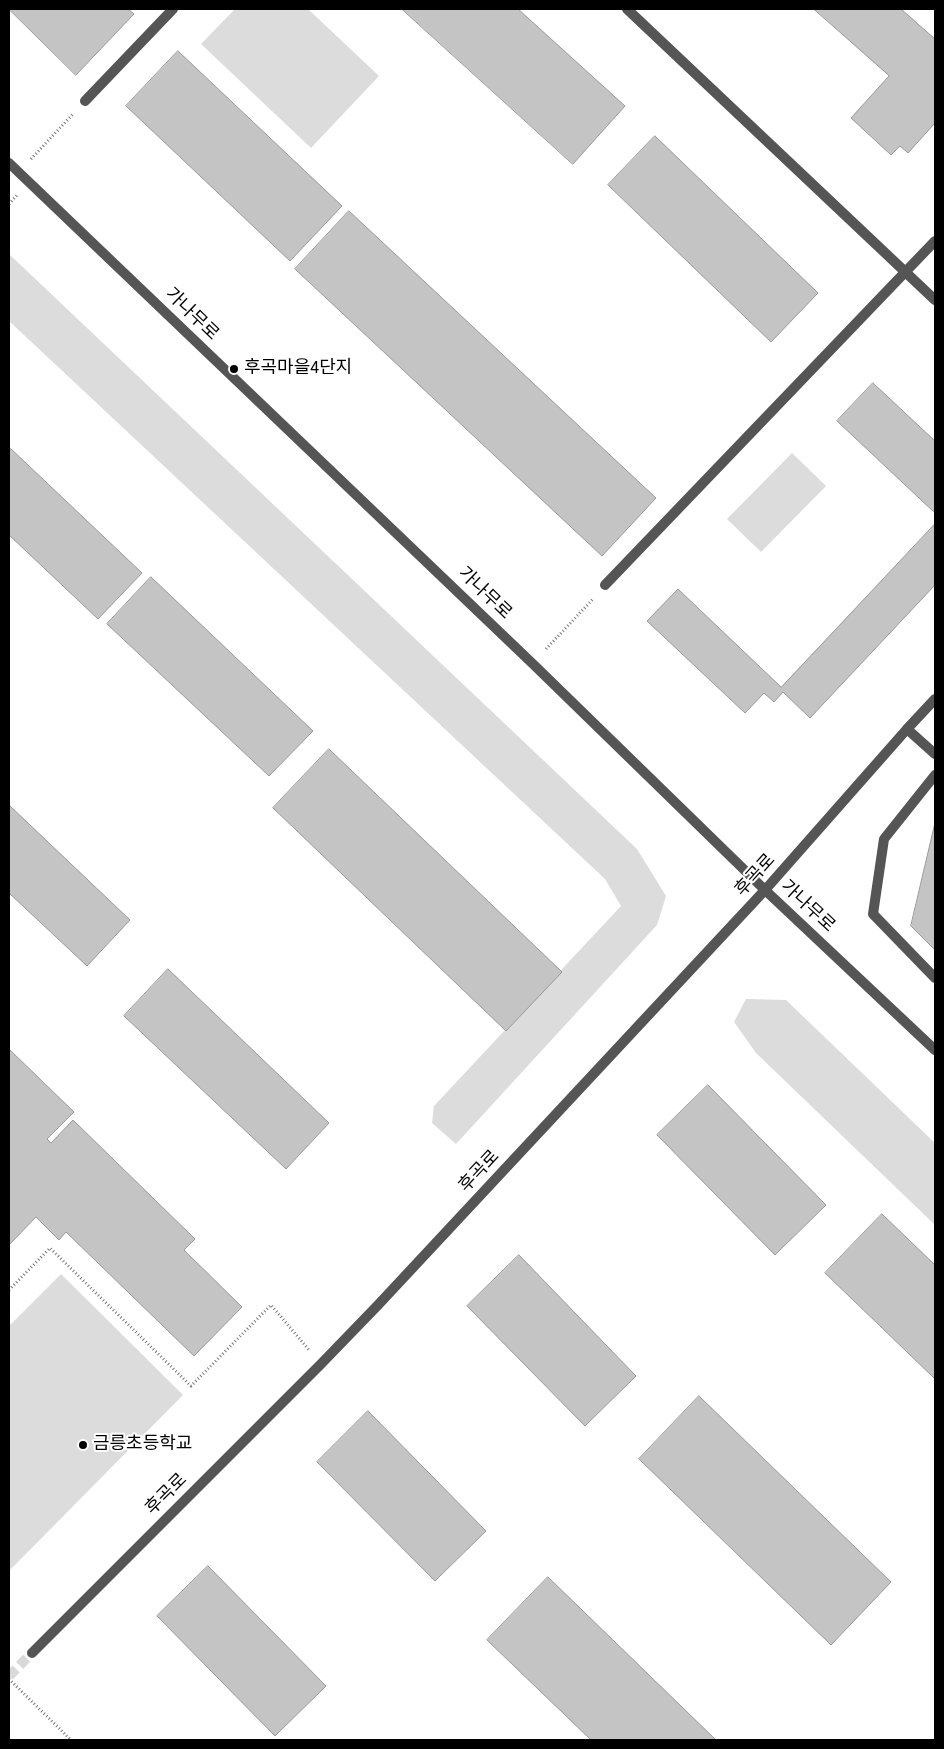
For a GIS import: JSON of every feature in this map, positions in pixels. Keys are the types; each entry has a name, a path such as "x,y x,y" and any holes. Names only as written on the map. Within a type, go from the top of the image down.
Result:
{"street":[{"path":"85,101 173,9"},
{"path":"627,9 935,300"},
{"name":"가나무로","path":"9,164 935,1050"},
{"path":"605,586 935,241"},
{"name":"후곡로","path":"32,1652 321,1364 766,890 906,729 935,699"},
{"path":"906,729 935,754"},
{"path":"935,775 884,839 873,914 935,978"}],"path":[{"path":"18,173 85,101"},
{"path":"533,664 605,586"},
{"path":"9,1290 50,1248 191,1386 271,1305 321,1364"},
{"path":"9,1679 71,1740"}],"shaded area":[{"path":"235,9 308,9 379,76 311,148 201,44"},
{"path":"9,254 637,849 666,896 657,925 456,1144 432,1123 434,1106 621,906 605,879 9,321"},
{"path":"792,453 826,486 761,552 727,519"},
{"path":"746,999 786,1000 935,1143 935,1225 756,1053 734,1022"},
{"path":"61,1274 183,1395 9,1571 9,1326"}],"building":[{"path":"9,9 128,9 134,14 76,75"},
{"path":"402,9 518,9 625,106 573,164"},
{"path":"814,9 901,9 935,39 935,123 908,153 900,146 891,155 851,118 889,76"},
{"path":"178,51 342,206 290,261 126,106"},
{"path":"655,136 818,293 771,342 608,185"},
{"path":"349,211 656,498 602,556 295,269"},
{"path":"873,383 935,441 935,513 837,421"},
{"path":"9,447 142,573 98,619 9,535"},
{"path":"935,524 935,585 810,718 783,692 774,702 764,693 745,713 647,621 678,589 781,687"},
{"path":"151,577 313,731 269,776 107,624"},
{"path":"329,749 562,972 506,1031 273,808"},
{"path":"9,805 130,920 87,966 9,893"},
{"path":"935,823 935,950 911,926"},
{"path":"168,969 329,1123 286,1169 124,1016"},
{"path":"10,1050 74,1112 47,1139 51,1143 73,1120 195,1239 184,1250 242,1307 194,1356 66,1232 59,1240 36,1217 9,1245"},
{"path":"708,1085 826,1205 775,1255 657,1135"},
{"path":"882,1214 935,1265 935,1379 825,1273"},
{"path":"519,1255 636,1376 585,1426 467,1306"},
{"path":"699,1396 891,1582 831,1645 639,1459"},
{"path":"368,1411 486,1531 435,1581 317,1462"},
{"path":"208,1566 326,1686 275,1736 157,1616"},
{"path":"548,1577 716,1740 591,1740 487,1640"}],"tunnel":[{"path":"9,1676 32,1653"}],"place":[{"name":"후곡마을4단지","path":"234,369"},
{"name":"금릉초등학교","path":"83,1445"}]}
